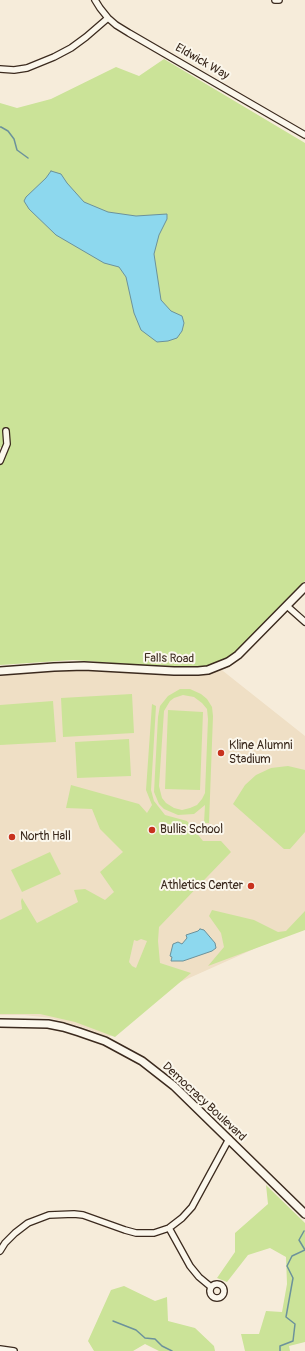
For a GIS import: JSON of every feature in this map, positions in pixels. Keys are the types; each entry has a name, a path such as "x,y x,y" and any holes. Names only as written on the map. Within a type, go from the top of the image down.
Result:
{"main road":[{"name":"Falls Road","path":"0,670 84,666 174,671 208,670 228,662 238,655 305,587"},
{"name":"Democracy Boulevard","path":"0,1023 48,1024 63,1027 89,1035 117,1047 142,1061 163,1077 229,1139 305,1214"}],"street":[{"name":"Eldwick Way","path":"95,0 108,18 129,33 305,135"},
{"path":"0,69 14,70 27,68 54,57 71,48 108,18"},
{"path":"0,461 7,444 6,431"},
{"path":"287,606 305,622"},
{"path":"0,1251 5,1243 15,1233 28,1223 49,1215 83,1215 125,1230 136,1232 154,1233 170,1228 192,1207 229,1139"},
{"path":"170,1228 190,1266 199,1277 211,1287"},
{"path":"0,1349 14,1351"}],"shaded area":[{"name":"Bullis School","path":"54,667 174,671 218,667 305,736 305,925 158,992 109,1037 51,1018 24,1015 0,1015 0,671"}],"green space":[{"path":"164,59 305,143 305,581 246,643 228,658 203,667 141,665 73,660 0,665 0,457 3,449 0,447 0,103 17,108 51,99 116,67 139,76"},
{"path":"180,689 190,689 201,694 207,699 212,707 213,716 209,823 204,823 205,805 194,814 178,815 164,809 159,804 154,792 158,717 160,706 168,696","holes":["183,695 194,697 207,709 208,719 205,793 197,805 182,810 174,808 166,803 162,798 159,786 164,711 170,701 174,698"]},
{"path":"132,694 134,733 63,737 61,698"},
{"path":"53,701 56,742 0,745 0,705"},
{"path":"152,704 156,706 151,790 154,801 165,815 187,821 203,841 221,841 231,852 159,927 158,941 160,963 191,973 115,1037 75,1022 40,1014 0,1014 0,920 22,909 22,898 37,923 78,902 74,890 85,889 105,900 114,892 100,872 123,852 100,829 92,809 66,808 71,785 139,804 147,813 152,805 146,790","holes":["141,939 147,941 136,968 129,962 134,940 137,941"]},
{"path":"168,710 203,712 200,790 165,789"},
{"path":"129,739 131,776 77,778 75,742"},
{"path":"288,766 305,770 305,832 290,849 284,849 233,804 245,785 256,775 271,768"},
{"path":"50,852 61,874 22,892 11,870"},
{"path":"212,910 254,920 278,932 286,931 305,911 305,930 208,966 224,947 221,933 209,916"},
{"path":"266,1185 305,1223 305,1342 289,1346 290,1351 245,1351 241,1334 259,1334 266,1311 282,1312 287,1284 286,1257 270,1248 248,1255 227,1282 217,1278 235,1252 235,1233 268,1204"},
{"path":"124,1286 155,1301 167,1297 168,1321 195,1328 214,1346 215,1351 159,1351 145,1344 133,1351 94,1351 88,1341 111,1290"}],"water":[{"path":"51,171 61,174 84,202 108,212 136,216 167,214 167,219 159,235 154,254 161,300 171,311 182,316 184,323 182,331 177,338 157,342 141,330 134,313 126,277 119,267 104,263 56,235 29,209 24,201 26,197 46,178"},
{"path":"200,929 204,930 215,943 216,948 212,951 183,961 171,961 172,957 170,956 173,944 178,942 182,944 187,938 186,935"}],"waterway":[{"path":"0,127 8,131 14,139 17,150 28,158"},
{"path":"304,1231 299,1240 305,1250"},
{"path":"280,1351 280,1346 293,1341 295,1324 286,1317 293,1278 287,1266 292,1256 305,1250"},
{"path":"113,1321 136,1330 145,1338 155,1339 162,1346 172,1351"}],"place":[{"name":"Kline Alumni Stadium","path":"221,753"},
{"name":"Bullis School","path":"152,830"},
{"name":"North Hall","path":"12,837"},
{"name":"Athletics Center","path":"251,886"}]}
